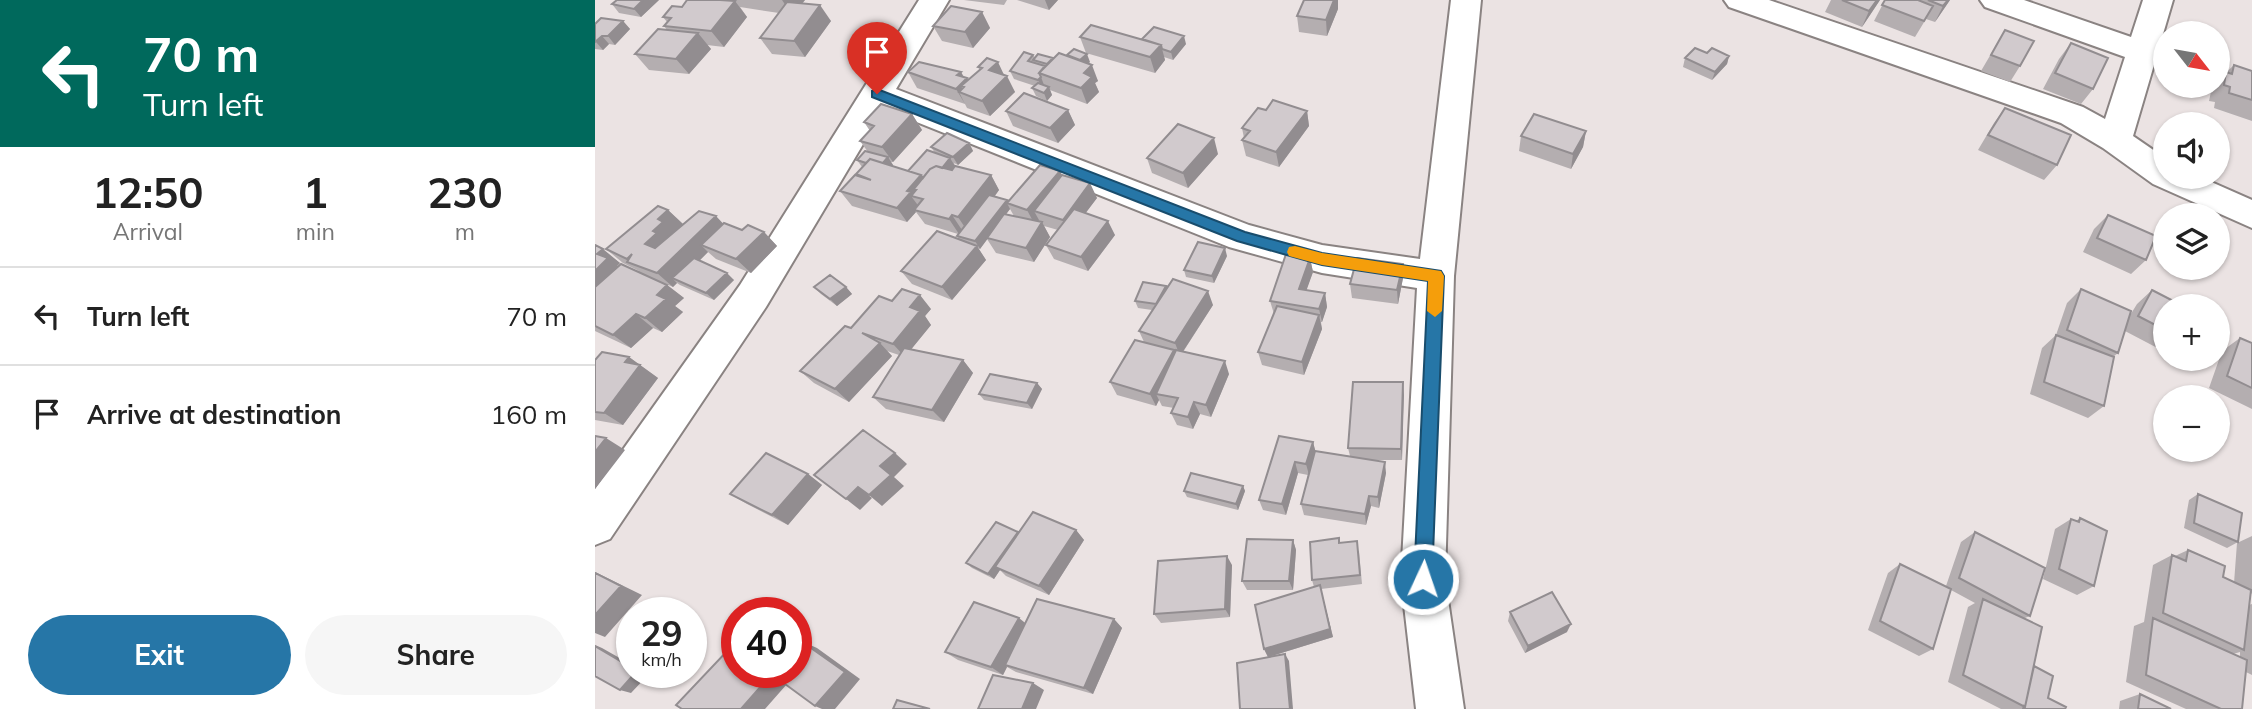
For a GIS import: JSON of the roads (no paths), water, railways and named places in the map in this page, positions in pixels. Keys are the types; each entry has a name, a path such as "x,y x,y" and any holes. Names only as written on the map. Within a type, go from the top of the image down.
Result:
{"street":[{"path":"595,525 753,296 934,0"},
{"path":"1739,0 2072,115 2153,166"},
{"path":"1995,0 2142,52"},
{"path":"2115,140 2158,0"},
{"path":"1440,709 1423,579 1436,276 1459,2"},
{"path":"877,94 1242,237 1322,259 1436,276"},
{"path":"2195,189 2252,215"}]}
